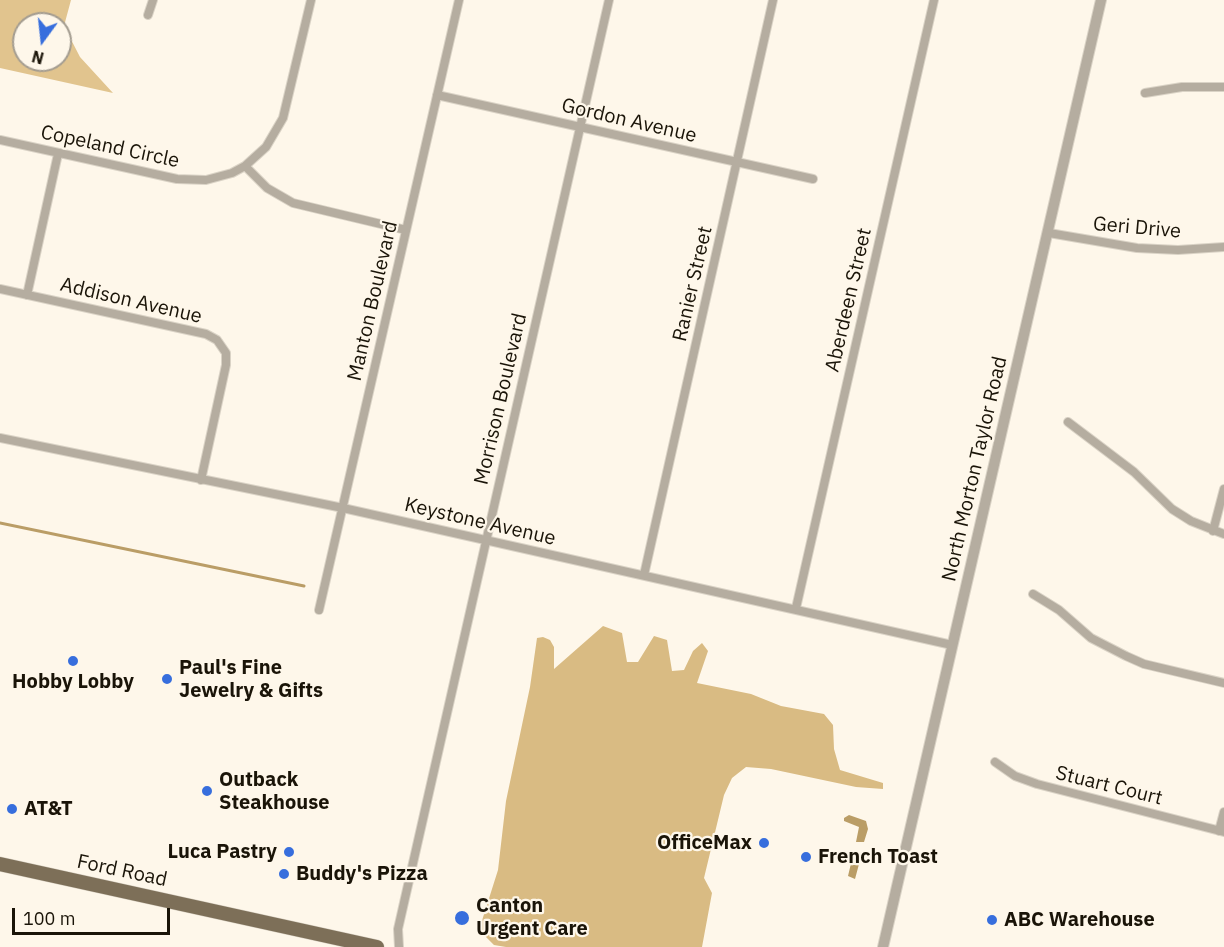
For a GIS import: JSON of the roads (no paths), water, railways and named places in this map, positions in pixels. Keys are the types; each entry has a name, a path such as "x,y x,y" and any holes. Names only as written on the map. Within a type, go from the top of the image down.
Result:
{"main road":[{"name":"Ford Road","path":"0,864 377,947"}],"street":[{"path":"148,15 153,0"},
{"name":"Copeland Circle","path":"0,140 188,180 220,177 245,166 266,147 283,118 311,0"},
{"name":"Manton Boulevard","path":"319,610 459,0"},
{"name":"Morrison Boulevard","path":"399,947 398,929 609,0"},
{"name":"Ranier Street","path":"644,575 773,0"},
{"name":"Aberdeen Street","path":"796,608 934,0"},
{"name":"North Morton Taylor Road","path":"883,947 1101,0"},
{"path":"1145,93 1182,87 1224,87"},
{"name":"Gordon Avenue","path":"437,95 813,179"},
{"path":"27,295 58,154"},
{"path":"245,166 267,188 293,203 406,230"},
{"name":"Geri Drive","path":"1049,233 1137,248 1178,250 1224,247"},
{"name":"Addison Avenue","path":"0,289 206,334 217,340 226,353 226,365 201,480"},
{"path":"1068,422 1134,472 1172,509 1213,531 1224,534"},
{"name":"Keystone Avenue","path":"0,438 343,508 796,608 952,645"},
{"path":"1213,531 1224,489"},
{"path":"1033,594 1059,610 1092,638 1126,656 1144,664 1224,683"},
{"name":"Stuart Court","path":"995,762 1016,776 1037,784 1222,831"},
{"path":"1222,831 1224,812"}],"waterway":[{"path":"0,523 304,586"}],"place":[{"name":"Hobby Lobby","path":"73,661"},
{"name":"Paul's Fine Jewelry & Gifts","path":"167,679"},
{"name":"Outback Steakhouse","path":"207,791"},
{"name":"AT&T","path":"12,809"},
{"name":"OfficeMax","path":"764,843"},
{"name":"Luca Pastry","path":"289,852"},
{"name":"French Toast","path":"806,857"},
{"name":"Buddy's Pizza","path":"284,874"},
{"name":"Canton Urgent Care","path":"462,918"},
{"name":"ABC Warehouse","path":"992,920"}]}
